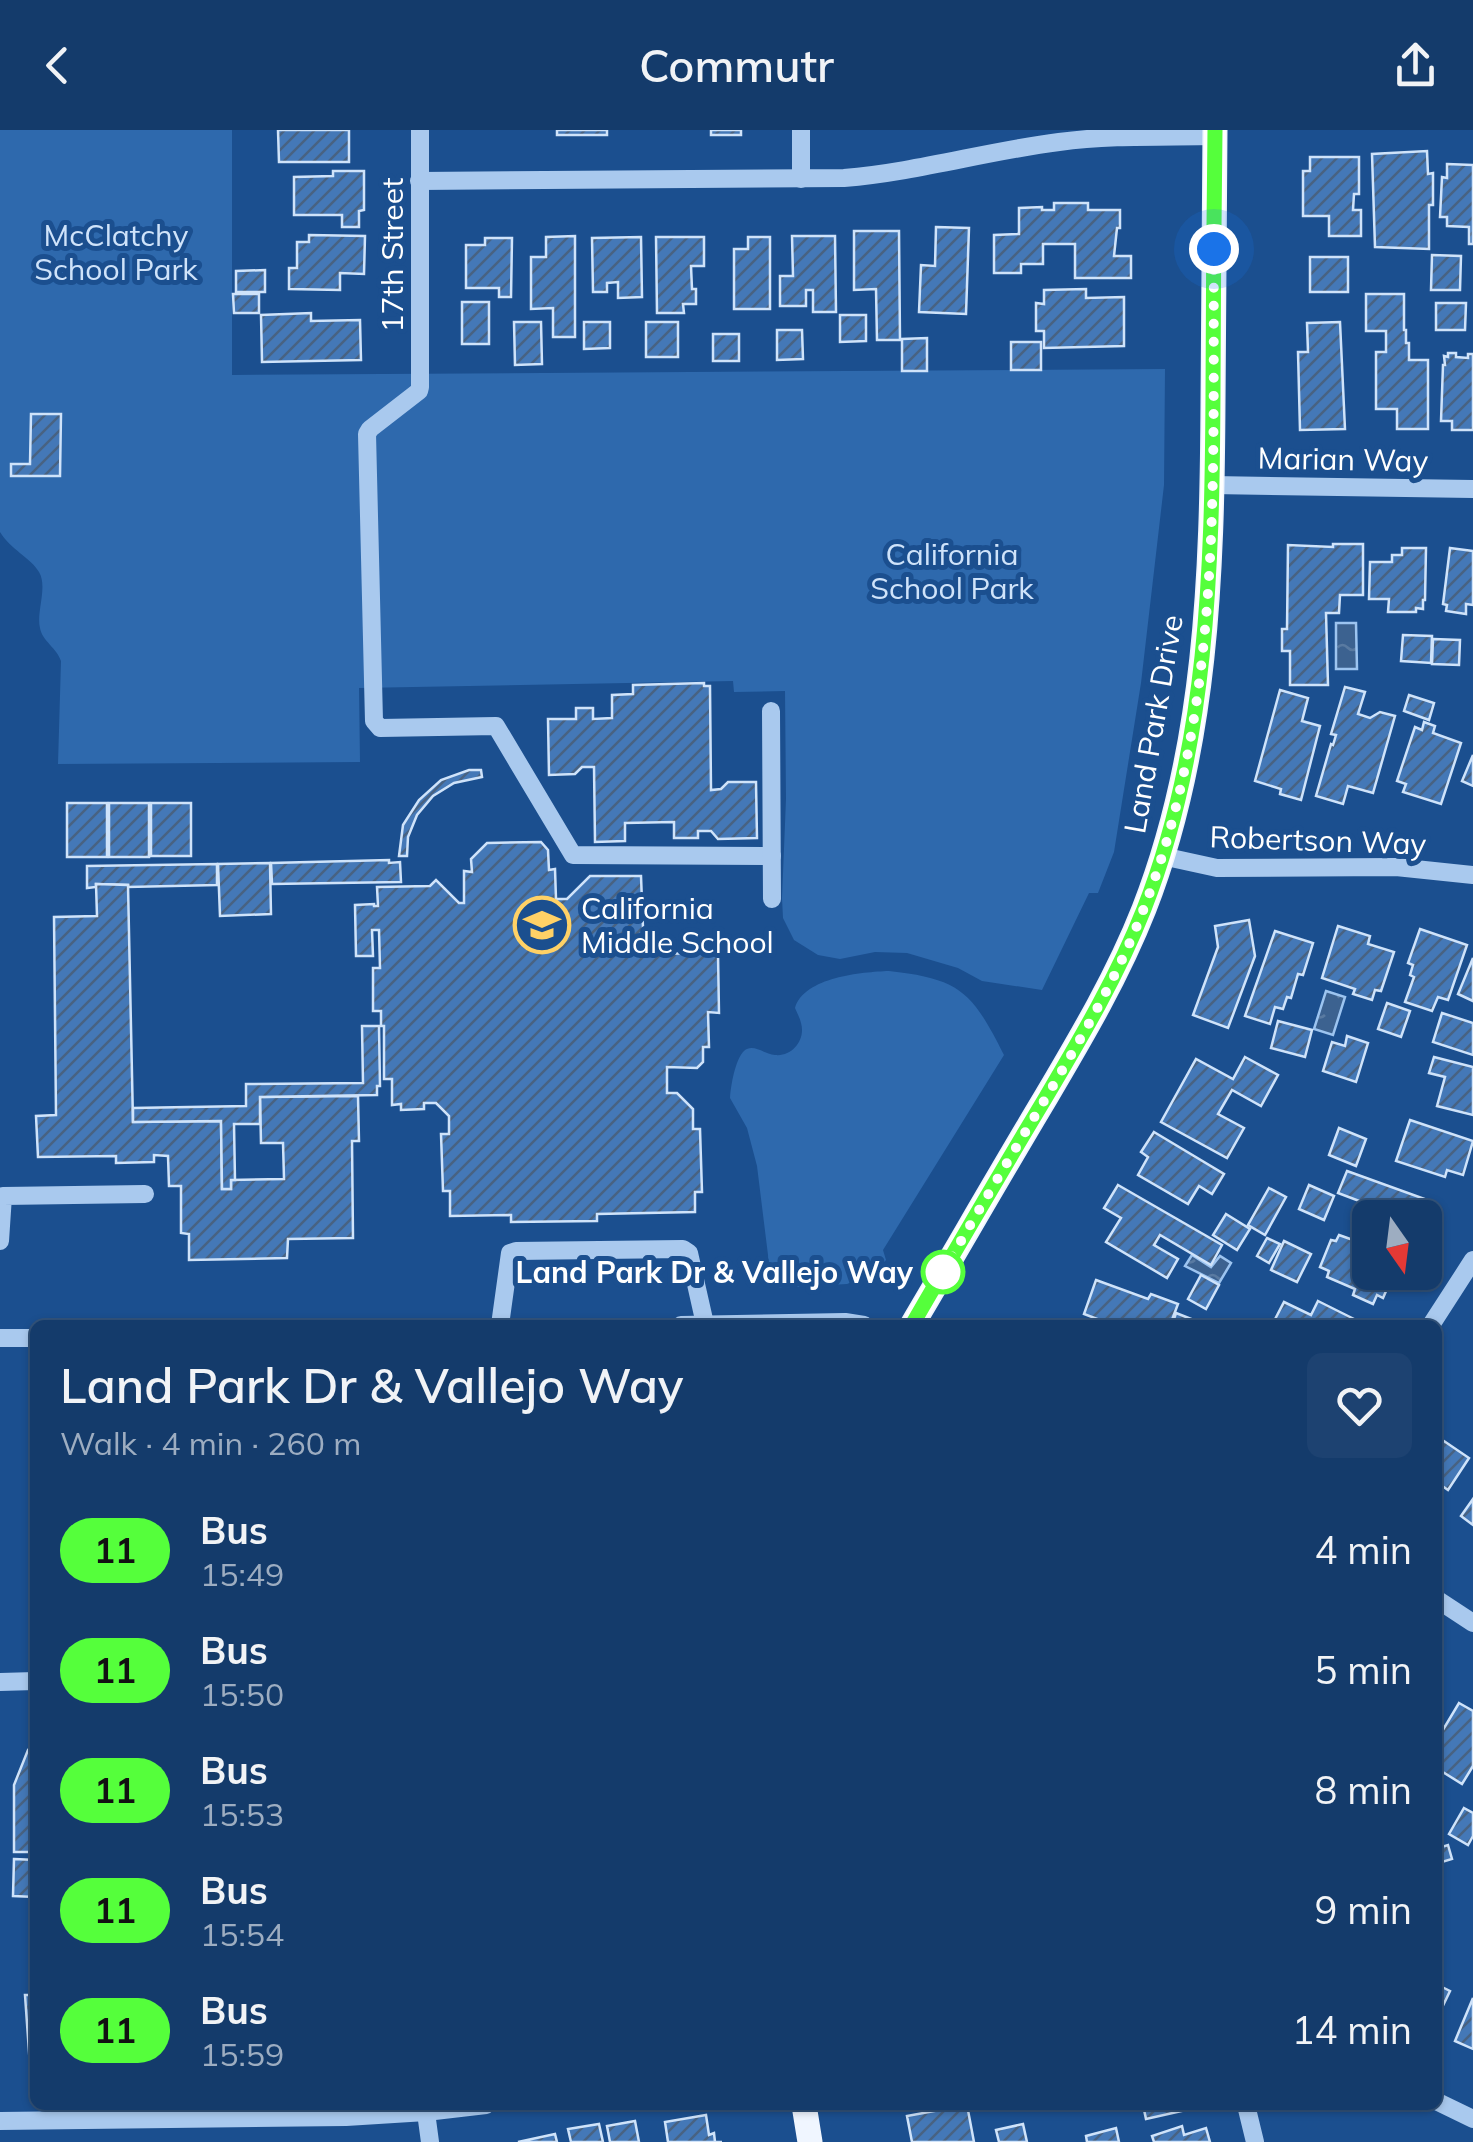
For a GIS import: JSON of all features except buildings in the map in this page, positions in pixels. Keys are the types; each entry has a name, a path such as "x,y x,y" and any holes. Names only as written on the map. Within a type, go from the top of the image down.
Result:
{"main road":[{"name":"Land Park Drive","path":"915,1320 1082,1037 1122,961 1162,856 1182,777 1196,701 1210,564 1214,133"},
{"path":"805,2110 810,2142"}],"street":[{"name":"17th Street","path":"420,130 418,392 367,434 374,721 380,728 496,726 572,855 772,856"},
{"path":"801,130 801,178"},
{"path":"419,180 869,176 1092,138 1214,133"},
{"name":"Marian Way","path":"1212,485 1473,490"},
{"path":"771,711 772,899"},
{"name":"Robertson Way","path":"1162,856 1217,868 1396,867 1473,875"},
{"path":"0,1241 3,1196 145,1194"},
{"path":"501,1320 506,1268 510,1254 516,1251 684,1249 689,1252 704,1320"},
{"path":"1434,1320 1473,1260"},
{"path":"0,1338 30,1338"},
{"path":"1442,1603 1473,1623"},
{"path":"0,1682 30,1681"},
{"path":"1442,2104 1473,2119"},
{"path":"0,2121 346,2117 407,2110"},
{"path":"425,2110 430,2142"},
{"path":"1247,2110 1254,2142"}],"green space":[{"name":"California School Park","path":"0,130 232,130 232,375 1165,369 1164,485 1141,683 1114,852 1098,893 1089,893 1042,990 982,981 958,968 907,953 875,952 840,959 818,955 794,940 783,918 782,898 785,691 734,692 733,681 359,688 360,762 58,764 61,661 40,628 41,578 0,532"},
{"path":"889,971 933,979 961,992 983,1016 1004,1055 883,1250 886,1260 874,1273 847,1284 777,1288 769,1276 757,1166 747,1128 730,1098 736,1066 747,1049 781,1055 796,1046 802,1029 795,1008 810,989 835,978"}],"water":[{"path":"1336,623 1356,623 1357,669 1336,669"},
{"path":"1326,991 1345,997 1333,1035 1314,1029"},
{"path":"1192,1255 1211,1267 1220,1256 1231,1263 1219,1283 1185,1266"}],"bus line":[{"name":"11","path":"915,1320 1082,1037 1122,961 1162,856 1182,777 1196,701 1210,564 1215,130"}],"place":[{"name":"California Middle School","path":"542,925"},
{"name":"Land Park Dr & Vallejo Way","path":"943,1272"}],"route":[{"path":"943,1272 1096,1011 1144,911 1162,856 1182,777 1205,628 1212,485 1214,249"}],"park label":[{"name":"McClatchy School Park","path":"116,252"}]}
